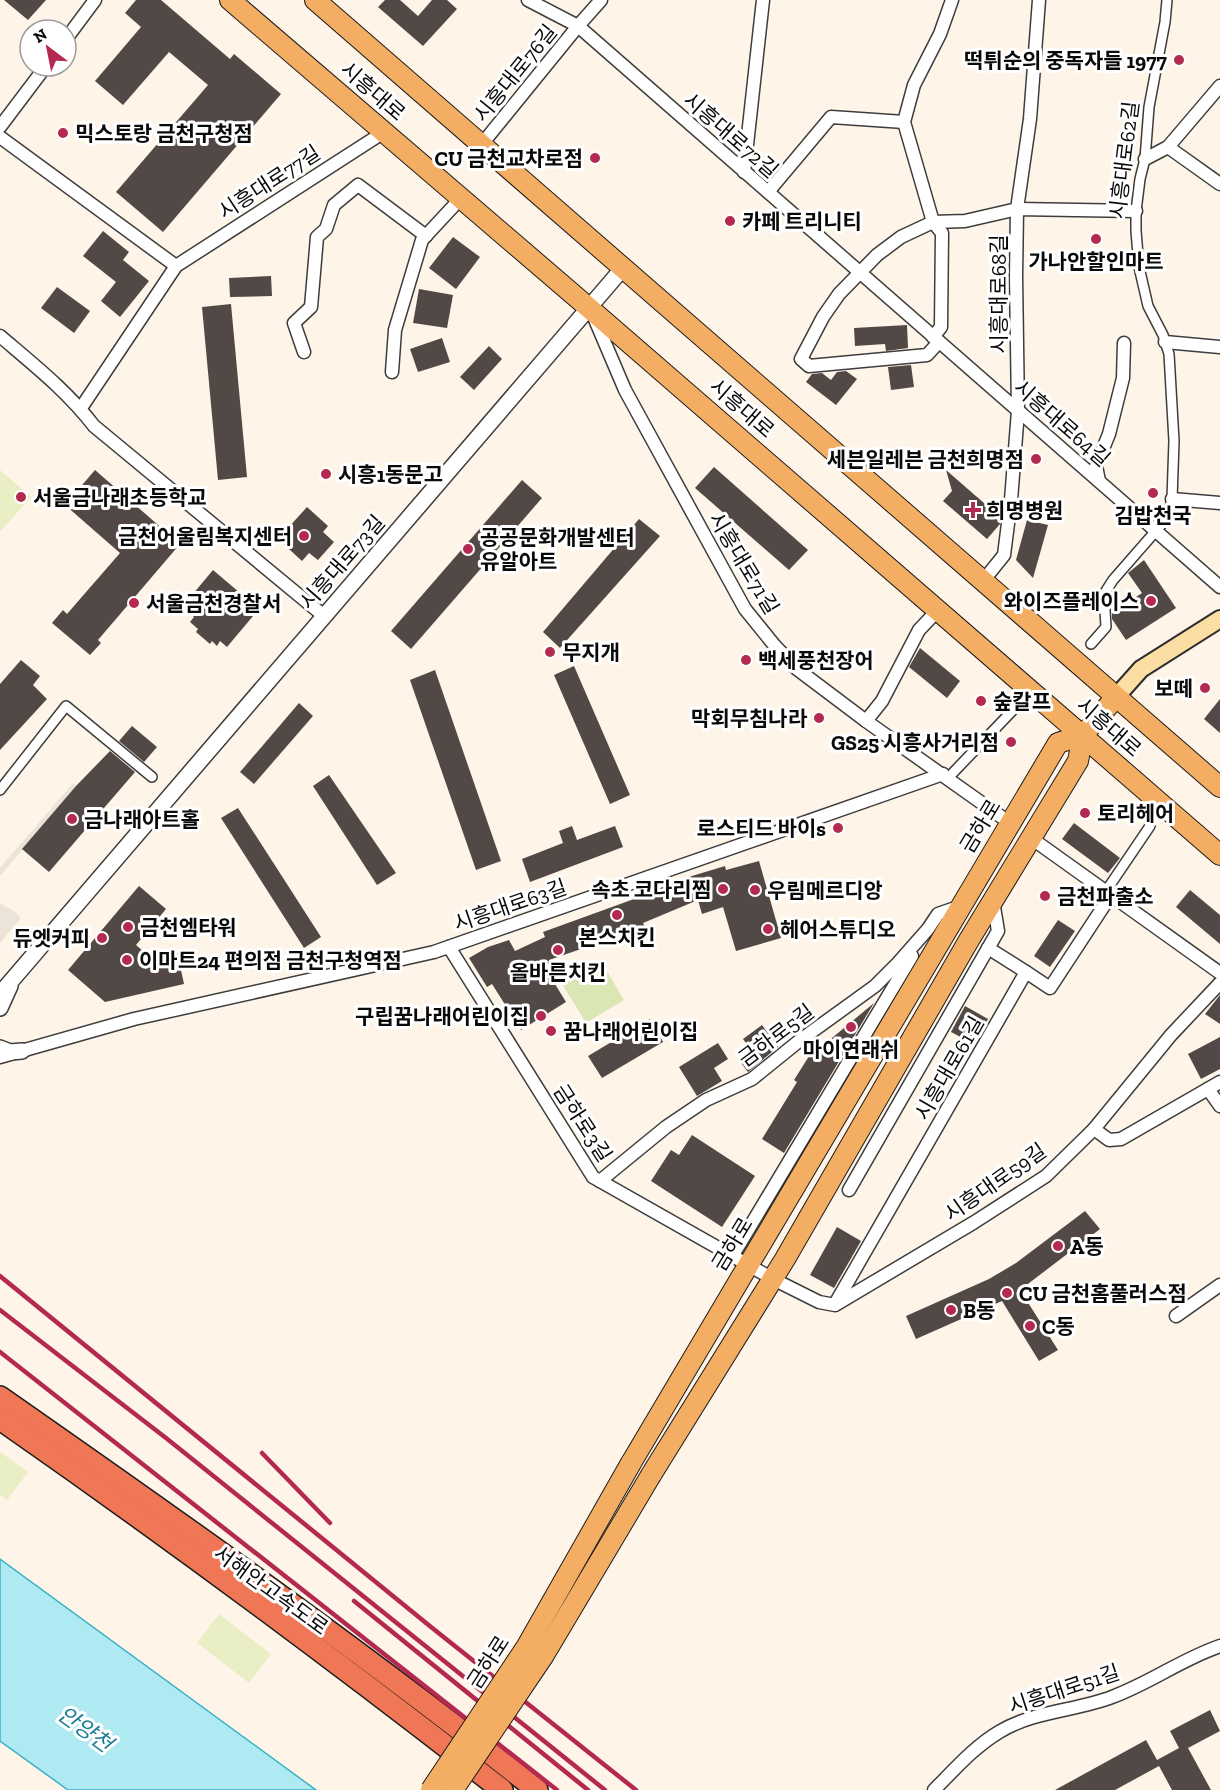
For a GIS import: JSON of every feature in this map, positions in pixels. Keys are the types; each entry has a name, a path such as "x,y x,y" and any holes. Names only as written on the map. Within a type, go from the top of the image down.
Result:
{"highway":[{"name":"서해안고속도로","path":"0,1396 425,1702 537,1790"},
{"name":"서해안고속도로","path":"0,1419 143,1519 421,1726 502,1790"}],"main road":[{"name":"시흥대로","path":"230,0 1220,855"},
{"name":"시흥대로","path":"315,0 1220,787"},
{"name":"금하로","path":"453,1790 544,1655 651,1475 773,1279 993,901 1078,761 1083,735 1141,669 1220,618"},
{"name":"금하로","path":"431,1790 527,1646 741,1260 961,906 1058,743 1083,735"}],"street":[{"path":"78,23 95,0"},
{"name":"시흥대로72길","path":"528,0 578,27 859,272"},
{"name":"시흥대로76길","path":"482,144 602,0"},
{"path":"744,172 763,0"},
{"path":"952,0 940,34 914,85 904,122 933,222 942,233 941,327 936,339 927,355 809,366 801,359 823,317 839,294 859,272 901,237 933,222 965,221 1017,209 1136,211"},
{"name":"시흥대로68길","path":"983,581 1005,555 1011,500 1018,411 1017,209 1030,119 1039,0"},
{"name":"시흥대로62길","path":"1091,644 1106,627 1104,594 1113,580 1168,517 1172,499 1174,441 1169,354 1148,306 1139,267 1136,211 1145,159 1149,107 1167,0"},
{"path":"0,127 37,78"},
{"path":"1145,159 1168,147 1220,86"},
{"path":"768,192 831,117 904,122"},
{"name":"시흥대로77길","path":"81,408 176,266 384,132"},
{"path":"0,137 176,266"},
{"path":"1168,147 1220,184"},
{"path":"304,352 294,323 311,307 317,237 326,229 334,205 358,186 426,236"},
{"path":"392,372 395,330 419,249 426,236 461,198"},
{"name":"시흥대로73길","path":"0,994 623,268"},
{"name":"시흥대로64길","path":"859,272 1157,532"},
{"name":"시흥대로71길","path":"589,308 625,390 745,609 797,669 945,776"},
{"path":"0,336 63,390 81,408 94,426 324,616"},
{"path":"1165,342 1220,347"},
{"path":"1099,481 1096,466 1109,434 1124,378 1124,343"},
{"path":"1172,499 1220,503"},
{"path":"1157,532 1220,587"},
{"path":"866,721 882,701 919,630 938,610"},
{"path":"0,790 66,706 152,777"},
{"path":"1010,823 945,776 1014,709"},
{"name":"시흥대로63길","path":"0,1057 134,1019 448,947 945,776"},
{"path":"988,948 1050,988 1150,826"},
{"path":"1031,838 1220,973"},
{"path":"849,1190 998,931 993,901"},
{"name":"금하로5길","path":"600,1181 666,1127 706,1100 752,1079 875,987 928,929 938,914 961,906"},
{"path":"741,1260 928,929"},
{"name":"금하로3길","path":"448,947 593,1177 773,1279"},
{"name":"시흥대로61길","path":"835,1305 1026,972"},
{"path":"0,985 15,975"},
{"path":"0,1008 15,975"},
{"name":"시흥대로59길","path":"835,1305 973,1223 1046,1176 1094,1130 1171,1035 1220,983"},
{"path":"0,1048 10,1052 22,1051"},
{"path":"1094,1130 1109,1140 1121,1139 1220,1082"},
{"path":"1208,1089 1220,1106"},
{"path":"773,1279 819,1302 835,1305"},
{"path":"1176,1316 1220,1285"},
{"name":"시흥대로51길","path":"934,1790 977,1748 1000,1731 1061,1709 1112,1697 1220,1646"}],"green space":[{"path":"0,470 31,497 0,532"},
{"path":"600,959 624,1000 586,1023 561,982"},
{"path":"0,1452 28,1472 7,1500 0,1495"},
{"path":"219,1614 271,1654 249,1683 197,1643"}],"shaded area":[{"path":"73,783 76,786 0,876 0,868"},
{"path":"0,904 11,909 21,918 0,943"}],"water":[{"name":"안양천","path":"0,1559 316,1790 68,1790 0,1741"}],"building":[{"path":"4,0 46,0 30,18 26,18"},
{"path":"136,0 161,0 230,59 234,54 281,94 163,232 116,192 208,85 169,52 123,105 95,81 141,27 125,13"},
{"path":"385,0 400,0 418,16 432,0 447,0 457,9 423,46 378,7"},
{"path":"103,231 129,252 123,260 149,281 120,317 101,301 116,282 83,256"},
{"path":"453,237 480,257 456,289 429,268"},
{"path":"271,276 272,296 230,297 229,278"},
{"path":"57,287 90,311 74,333 41,308"},
{"path":"419,289 453,295 447,328 413,323"},
{"path":"231,304 247,477 218,480 202,307"},
{"path":"907,325 908,348 886,351 885,344 855,346 854,328"},
{"path":"442,338 450,362 418,372 410,349"},
{"path":"489,346 502,359 474,390 460,377"},
{"path":"911,365 914,387 891,390 888,367"},
{"path":"846,371 857,379 836,405 806,382 812,374 822,373 831,380 837,372"},
{"path":"714,467 808,550 789,570 695,488"},
{"path":"95,470 180,544 98,640 101,643 90,655 52,623 63,610 67,614 120,553 65,505"},
{"name":"희명병원","path":"946,470 1000,517 1000,524 987,539 943,501 952,491"},
{"path":"522,480 542,498 411,649 391,631"},
{"name":"금천어울림복지센터","path":"307,507 328,526 323,532 334,542 318,560 309,553 302,561 278,539"},
{"path":"639,519 660,536 560,648 543,632"},
{"path":"1027,520 1048,525 1033,578 1016,560"},
{"name":"와이즈플레이스","path":"1144,560 1176,608 1126,640 1112,619 1112,613 1142,593 1128,573"},
{"path":"213,570 259,609 227,647 220,641 217,646 212,641 210,644 196,632 198,629 190,622 194,617 182,607"},
{"path":"920,648 960,681 947,698 909,667"},
{"path":"21,660 40,676 33,685 47,699 0,750 0,684"},
{"path":"574,666 630,795 610,804 554,675"},
{"path":"435,670 501,861 476,870 410,680"},
{"path":"1220,699 1220,733 1204,719"},
{"path":"299,703 313,716 254,784 240,772"},
{"path":"132,726 157,747 144,762 119,741"},
{"name":"금나래아트홀","path":"110,751 135,772 49,872 22,849 76,786"},
{"path":"329,775 396,873 377,885 313,786"},
{"path":"238,808 321,937 304,948 221,818"},
{"path":"1074,823 1120,858 1108,873 1062,839"},
{"path":"572,826 577,840 615,826 623,847 530,882 522,859 563,843 559,831"},
{"path":"759,861 781,938 736,951 723,907 702,914 698,900 643,923 645,927 549,960 550,963 544,966 566,1002 521,1030 492,984 487,987 469,958 488,947 509,940 515,951 545,937 543,932 682,879 725,866 726,870"},
{"name":"금천엠타워","path":"139,886 166,909 136,945 151,958 177,952 184,984 105,1002 68,970"},
{"path":"1190,890 1220,915 1220,944 1176,907"},
{"path":"1058,920 1075,931 1050,967 1034,956"},
{"path":"1220,995 1220,1024 1205,1014"},
{"path":"874,1003 784,1153 762,1139 797,1082 794,1080 816,1045 820,1048"},
{"path":"965,1006 988,1019 974,1044 951,1032"},
{"path":"650,1019 663,1042 602,1078 588,1056"},
{"path":"762,1025 778,1047 748,1072 739,1060 746,1043 743,1039"},
{"path":"1220,1037 1220,1069 1201,1079 1188,1054"},
{"path":"718,1043 728,1059 714,1068 722,1081 697,1096 679,1067"},
{"path":"692,1135 755,1176 722,1227 651,1181 671,1150 679,1155"},
{"path":"1085,1211 1100,1229 1020,1290 1058,1350 1039,1361 1002,1301 916,1339 906,1316 989,1279 1016,1263"},
{"path":"837,1227 861,1241 834,1288 810,1275"},
{"path":"1210,1710 1220,1731 1188,1748 1211,1790 1172,1790 1159,1766 1115,1790 1055,1790 1146,1740 1157,1760 1179,1748 1170,1731"}],"railway":[{"path":"0,1276 431,1627 636,1790"},
{"path":"0,1310 166,1438 605,1790"},
{"path":"0,1352 557,1790"},
{"path":"262,1453 330,1523"},
{"path":"354,1601 588,1790"}],"place":[{"name":"떡튀순의 중독자들 1977","path":"1179,60"},
{"name":"믹스토랑 금천구청점","path":"63,133"},
{"name":"CU 금천교차로점","path":"595,158"},
{"name":"카페 트리니티","path":"730,221"},
{"name":"가나안할인마트","path":"1096,239"},
{"name":"세븐일레븐 금천희명점","path":"1036,459"},
{"name":"시흥1동문고","path":"326,474"},
{"name":"김밥천국","path":"1153,493"},
{"name":"서울금나래초등학교","path":"21,497"},
{"name":"희명병원","path":"973,510"},
{"name":"금천어울림복지센터","path":"304,536"},
{"name":"공공문화개발센터 유알아트","path":"468,549"},
{"name":"와이즈플레이스","path":"1151,601"},
{"name":"서울금천경찰서","path":"134,603"},
{"name":"무지개","path":"550,652"},
{"name":"백세풍천장어","path":"746,660"},
{"name":"보떼","path":"1205,688"},
{"name":"숲칼프","path":"981,701"},
{"name":"막회무침나라","path":"819,718"},
{"name":"GS25 시흥사거리점","path":"1011,742"},
{"name":"토리헤어","path":"1085,813"},
{"name":"금나래아트홀","path":"72,819"},
{"name":"로스티드 바이s","path":"838,828"},
{"name":"속초 코다리찜","path":"723,889"},
{"name":"우림메르디앙","path":"755,890"},
{"name":"금천파출소","path":"1045,896"},
{"name":"본스치킨","path":"617,915"},
{"name":"금천엠타워","path":"128,927"},
{"name":"헤어스튜디오","path":"768,929"},
{"name":"듀엣커피","path":"102,938"},
{"name":"올바른치킨","path":"558,950"},
{"name":"이마트24 편의점 금천구청역점","path":"127,960"},
{"name":"구립꿈나래어린이집","path":"541,1016"},
{"name":"마이연래쉬","path":"851,1027"},
{"name":"꿈나래어린이집","path":"551,1031"},
{"name":"A동","path":"1058,1246"},
{"name":"CU 금천홈풀러스점","path":"1007,1293"},
{"name":"B동","path":"951,1310"},
{"name":"C동","path":"1030,1326"}]}
